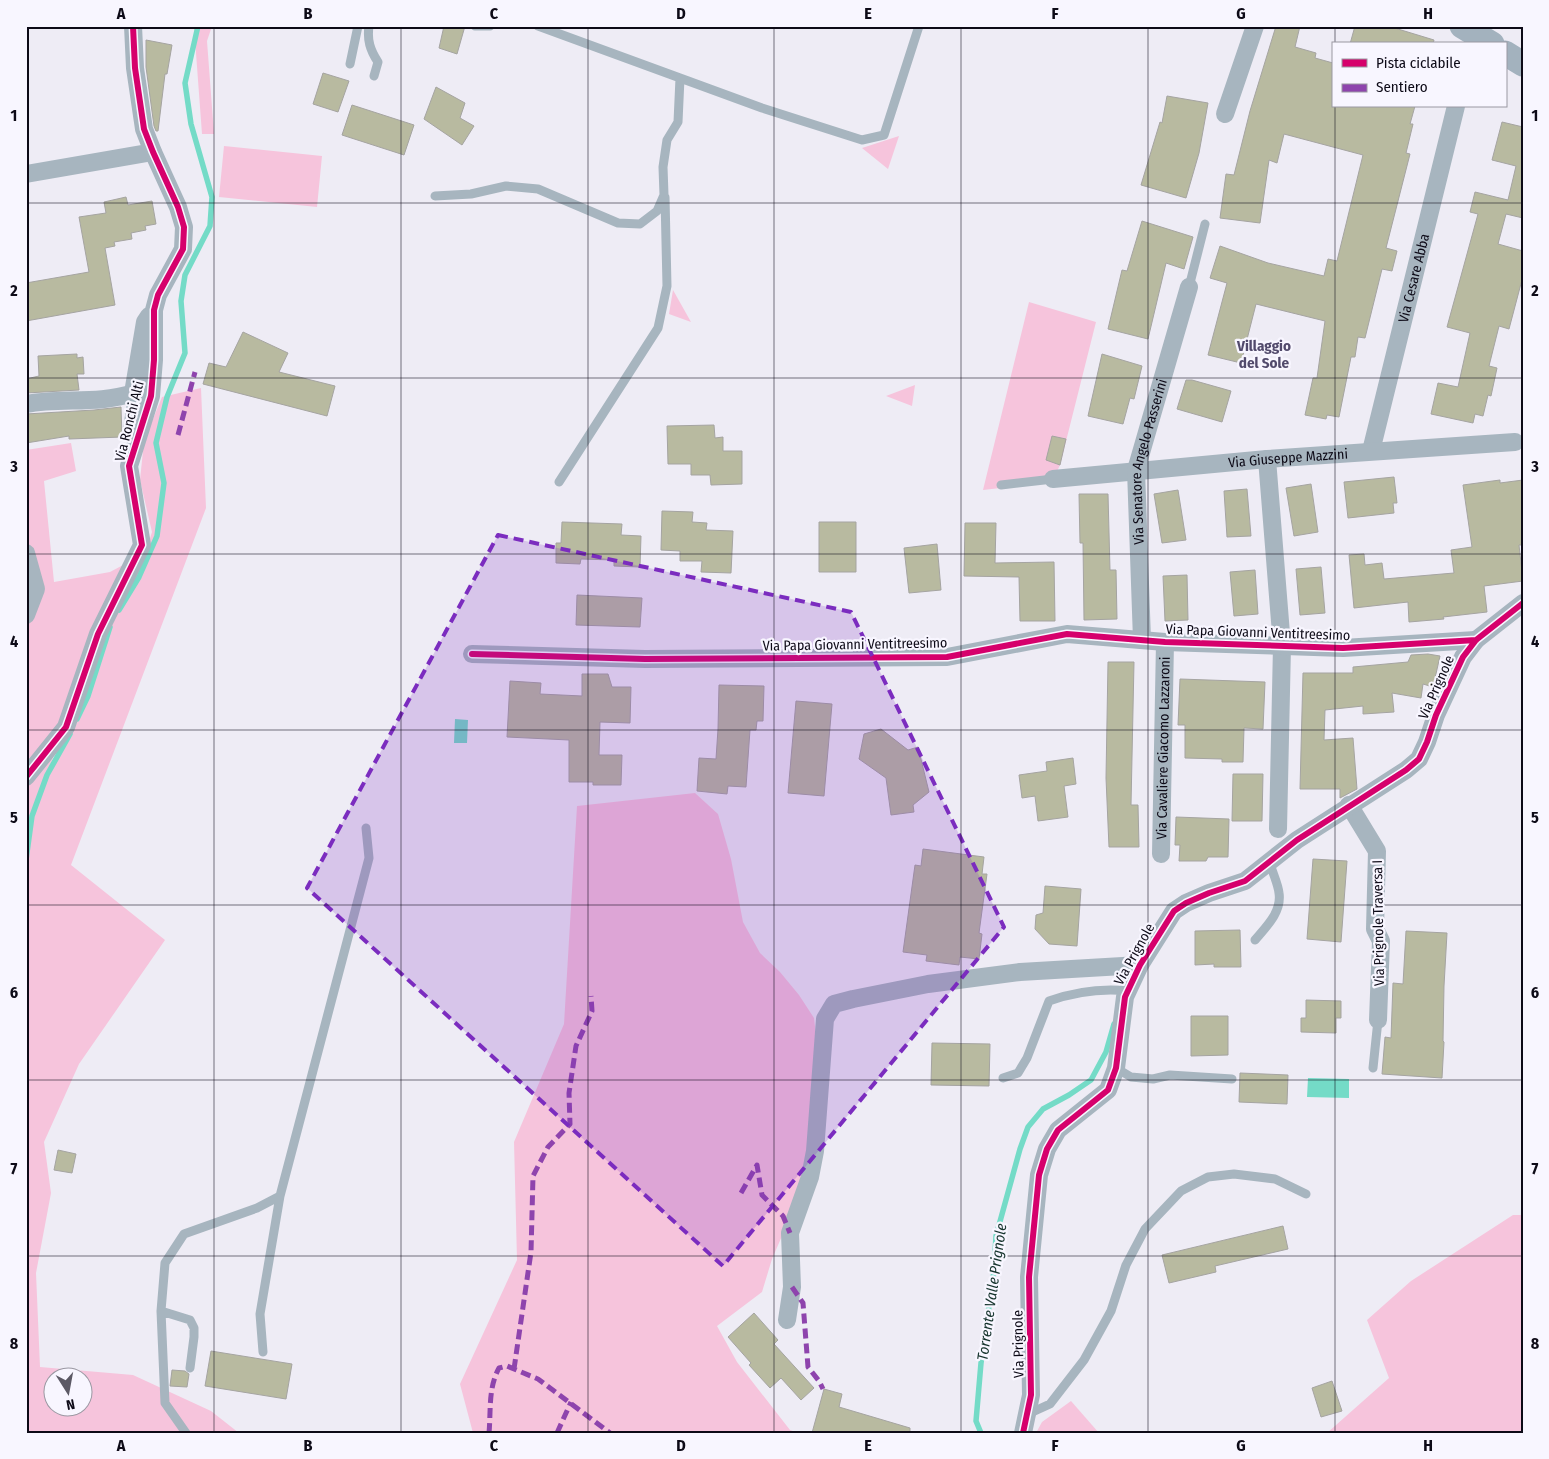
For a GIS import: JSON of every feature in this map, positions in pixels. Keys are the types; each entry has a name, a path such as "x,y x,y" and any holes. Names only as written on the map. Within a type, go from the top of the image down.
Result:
{"street":[{"name":"Via Ronchi Alti","path":"26,777 66,727 98,634 142,545 129,466 151,396 154,360 154,310 158,295 183,248 184,227 178,206 152,152 144,129 135,68 133,26"},
{"path":"1225,114 1254,26"},
{"path":"1506,54 1523,64"},
{"name":"Via Cesare Abba","path":"1371,451 1456,108"},
{"path":"26,174 152,152"},
{"name":"Via Senatore Angelo Passerini","path":"1142,640 1136,470 1189,287"},
{"path":"26,404 115,399 133,393 145,322 154,310"},
{"name":"Via Giuseppe Mazzini","path":"1053,479 1267,459 1519,442"},
{"path":"1267,459 1282,646 1278,829"},
{"path":"26,553 36,590 26,614"},
{"path":"1476,640 1523,603"},
{"name":"Via Papa Giovanni Ventitreesimo","path":"472,654 645,659 947,657 1067,634 1165,642 1343,648 1476,640"},
{"name":"Via Prignole","path":"1023,1433 1031,1394 1029,1277 1039,1175 1047,1149 1058,1130 1108,1090 1116,1068 1125,997 1140,965 1174,911 1209,892 1245,881 1297,840 1406,770 1419,759 1436,715 1463,657 1476,640"},
{"name":"Via Cavaliere Giacomo Lazzaroni","path":"1161,854 1165,642"},
{"name":"Via Prignole Traversa I","path":"1349,805 1370,827 1378,851 1376,929 1381,941 1378,1020"},
{"name":"Via Prignole","path":"786,1320 792,1287 790,1233 810,1177 815,1151 825,1019 834,1004 853,998 928,984 1020,972 1140,965"}],"lane":[{"path":"350,64 358,26"},
{"path":"369,26 368,41 372,54 378,62 374,76"},
{"path":"475,26 490,26"},
{"path":"538,26 762,108 862,140 884,135 920,26"},
{"path":"559,482 658,328 667,286 663,167 667,140 678,122 680,78"},
{"path":"435,196 471,194 506,186 538,188 618,223 640,224 657,211 664,195"},
{"path":"1189,287 1205,224"},
{"path":"127,432 133,393"},
{"path":"1001,485 1053,479"},
{"path":"263,1352 260,1314 280,1196 369,858 366,828"},
{"path":"1255,940 1271,921 1279,905 1279,892 1270,862"},
{"path":"1002,1078 1018,1073 1027,1058 1049,1001 1072,993 1094,990 1128,991"},
{"path":"1373,1068 1378,1020"},
{"path":"1116,1068 1131,1077 1153,1079 1170,1075 1232,1079"},
{"path":"1028,1414 1050,1404 1084,1360 1112,1311 1126,1265 1145,1229 1181,1191 1208,1177 1234,1174 1275,1178 1306,1194"},
{"path":"186,1433 165,1403 161,1311 165,1264 184,1234 257,1208 280,1196"},
{"path":"161,1311 190,1320 194,1328 190,1368"}],"highlighted area":[{"path":"498,535 851,612 1004,927 723,1266 307,888"}],"shaded area":[{"path":"194,26 212,26 207,41 214,134 202,134"},
{"path":"899,136 888,169 862,148"},
{"path":"224,146 322,156 317,207 219,197"},
{"path":"673,290 691,322 669,314"},
{"path":"1029,302 1096,322 1060,465 1052,482 983,490"},
{"path":"915,385 912,406 886,396"},
{"path":"201,388 206,508 71,865 165,940 79,1064 44,1142 51,1193 36,1273 40,1367 42,1367 42,1416 92,1416 92,1371 133,1375 211,1411 239,1433 26,1433 26,783 59,740 48,772 77,723 94,683 104,633 147,548 152,532 140,480 144,441 162,397"},
{"path":"71,443 76,471 44,481 54,582 110,572 125,564 64,727 26,772 26,628 36,603 31,556 26,538 26,450"},
{"path":"455,719 468,720 467,743 454,743"},
{"path":"695,793 718,814 731,859 743,922 760,953 780,972 799,995 814,1018 817,1044 807,1169 792,1213 772,1259 762,1292 717,1326 737,1362 790,1430 798,1433 473,1433 460,1384 517,1260 514,1142 564,1024 577,806"},
{"path":"1308,1078 1349,1079 1349,1098 1307,1097"},
{"path":"1513,1215 1523,1215 1523,1433 1327,1433 1389,1378 1367,1320 1411,1281"},
{"path":"1071,1401 1099,1433 1036,1433 1042,1422"}],"building":[{"path":"444,26 465,26 457,54 439,48"},
{"path":"1276,26 1300,26 1295,47 1316,53 1315,58 1332,63 1332,108 1414,108 1410,124 1413,124 1406,153 1410,154 1386,248 1397,251 1392,271 1382,269 1365,338 1358,337 1355,357 1351,357 1339,417 1327,415 1326,419 1305,415 1313,378 1317,378 1325,321 1256,304 1241,363 1208,355 1227,283 1210,278 1220,246 1268,263 1324,276 1328,259 1337,261 1363,155 1284,134 1277,163 1269,160 1260,223 1220,218 1226,174 1234,175 1250,111"},
{"path":"1355,26 1388,26 1434,40 1434,42 1351,42"},
{"path":"146,40 172,45 167,74 165,74 158,131 156,131 154,126 146,67"},
{"path":"323,73 349,81 338,112 313,104"},
{"path":"436,87 465,103 460,118 474,126 462,145 424,119"},
{"path":"1167,96 1208,103 1199,153 1186,198 1141,185 1160,122 1162,123"},
{"path":"352,105 414,125 404,155 342,135"},
{"path":"1502,122 1523,127 1523,218 1506,214 1498,244 1523,251 1523,276 1509,329 1499,326 1489,366 1497,368 1491,396 1488,395 1483,416 1475,414 1473,423 1431,414 1438,383 1458,387 1470,333 1447,327 1478,214 1470,212 1475,192 1508,200 1516,166 1492,160"},
{"path":"126,197 128,205 152,201 156,224 145,226 146,230 131,233 132,239 114,242 115,246 105,248 115,305 26,321 26,283 89,272 79,217 106,213 104,202"},
{"path":"1142,221 1193,237 1184,269 1166,263 1148,339 1108,329 1122,270 1127,271"},
{"path":"243,332 288,353 279,372 335,386 327,416 203,384 209,363 226,367"},
{"path":"77,354 77,358 83,357 84,374 77,374 79,390 26,393 26,379 39,376 38,356"},
{"path":"1102,354 1142,366 1134,399 1130,398 1123,424 1088,416"},
{"path":"1186,380 1231,391 1222,422 1177,409"},
{"path":"121,407 122,437 69,439 69,436 26,443 26,414"},
{"path":"714,425 715,438 723,437 723,451 742,451 742,484 711,485 710,475 691,475 691,464 668,464 667,426"},
{"path":"1052,436 1066,439 1060,465 1046,460"},
{"path":"1394,477 1397,503 1393,503 1394,513 1348,518 1344,482"},
{"path":"1500,480 1500,483 1523,480 1523,545 1519,545 1523,581 1484,586 1487,612 1443,617 1444,619 1409,622 1408,602 1354,608 1349,555 1364,554 1365,565 1382,563 1384,579 1454,573 1451,550 1472,547 1463,485"},
{"path":"1311,484 1318,532 1294,536 1286,488"},
{"path":"1247,489 1251,536 1227,537 1224,491"},
{"path":"1178,490 1186,540 1162,543 1154,494"},
{"path":"1079,494 1108,494 1110,570 1116,570 1117,619 1084,620 1083,543 1080,543"},
{"path":"662,511 693,512 692,522 707,523 706,530 733,531 731,573 701,572 702,561 680,561 680,551 661,550"},
{"path":"562,522 622,524 621,535 641,536 640,567 614,566 614,560 581,559 580,564 556,563 556,543 561,543"},
{"path":"819,522 856,522 856,572 819,572"},
{"path":"965,523 996,523 995,563 1054,562 1055,621 1020,621 1019,577 964,576"},
{"path":"937,544 941,590 909,593 904,548"},
{"path":"1321,567 1325,613 1300,615 1296,569"},
{"path":"1255,570 1258,614 1234,616 1230,572"},
{"path":"1187,575 1188,620 1165,621 1163,576"},
{"path":"577,595 642,598 640,627 576,625"},
{"path":"1428,654 1440,656 1433,687 1423,684 1421,698 1392,693 1394,712 1363,714 1363,706 1325,710 1324,740 1353,738 1357,789 1340,798 1340,789 1300,789 1303,673 1353,673 1353,667 1408,662 1411,655"},
{"path":"1108,662 1134,662 1131,805 1138,805 1139,847 1109,847 1106,778"},
{"path":"582,674 608,674 612,687 631,687 630,723 600,722 599,755 622,755 621,785 593,785 593,782 569,782 569,740 507,737 510,681 541,683 540,694 582,696"},
{"path":"1180,679 1265,682 1263,729 1244,728 1243,762 1222,762 1222,759 1185,758 1185,725 1178,725"},
{"path":"719,685 764,686 763,721 757,721 756,730 750,730 746,787 728,786 727,794 697,791 699,758 716,759"},
{"path":"796,701 832,704 824,796 788,793"},
{"path":"881,729 908,750 918,747 929,792 913,805 914,812 891,815 886,778 859,759 864,734"},
{"path":"1073,758 1076,784 1064,786 1068,817 1038,821 1035,796 1022,798 1019,775 1047,771 1046,762"},
{"path":"1233,774 1263,774 1262,821 1232,821"},
{"path":"1176,817 1229,819 1228,857 1208,857 1206,861 1179,861 1180,845 1175,845"},
{"path":"923,849 984,857 982,874 987,874 979,933 982,934 979,959 960,957 959,965 926,961 927,955 903,952 915,865 921,866"},
{"path":"1313,859 1347,861 1341,942 1307,939"},
{"path":"1045,886 1081,889 1077,946 1049,944 1035,929 1036,915 1043,913"},
{"path":"1240,930 1241,967 1214,967 1214,964 1195,965 1195,931"},
{"path":"1406,931 1447,933 1442,1078 1382,1074 1385,1037 1391,1038 1393,983 1403,984"},
{"path":"1306,1000 1341,1001 1341,1018 1336,1018 1336,1033 1301,1032 1301,1018 1306,1018"},
{"path":"1191,1016 1228,1016 1228,1055 1191,1056"},
{"path":"932,1043 990,1044 989,1086 931,1085"},
{"path":"1240,1073 1288,1075 1287,1104 1239,1102"},
{"path":"58,1150 76,1154 72,1173 54,1170"},
{"path":"1283,1226 1288,1249 1215,1266 1216,1272 1169,1283 1162,1255"},
{"path":"754,1313 778,1340 774,1344 814,1388 801,1400 781,1378 770,1388 749,1365 751,1363 728,1337"},
{"path":"211,1351 292,1364 286,1399 205,1386"},
{"path":"172,1370 185,1371 189,1374 187,1387 170,1386"},
{"path":"1332,1381 1342,1411 1321,1417 1312,1388"},
{"path":"824,1389 842,1394 839,1407 910,1428 910,1433 812,1433"}],"waterway":[{"path":"119,610 139,577 157,536 164,483 156,443 167,397 185,353 181,301 185,275 210,226 212,197 191,124 185,83 198,26"},
{"path":"77,719 88,696 110,627"},
{"path":"26,860 32,816 47,775 70,734"},
{"name":"Torrente Valle Prignole","path":"981,1433 976,1421 981,1363 994,1271 996,1236 1020,1149 1028,1127 1043,1109 1091,1080 1106,1052 1114,1024"}],"marked path":[{"path":"178,435 195,372"},
{"path":"514,1369 531,1252 533,1176 548,1147 570,1124 569,1093 576,1046 592,1011 591,996"},
{"path":"741,1193 757,1165 762,1195 783,1216 790,1233"},
{"path":"792,1287 803,1303 808,1367 823,1389"},
{"path":"489,1433 495,1376 499,1368 507,1366 538,1379 610,1433"},
{"path":"557,1433 571,1402"}],"cycle path":[{"path":"26,777 66,727 98,634 142,545 129,466 151,396 154,360 154,310 158,295 183,249 184,227 178,207 144,129 135,68 133,26"},
{"path":"1023,1433 1031,1395 1029,1277 1039,1175 1047,1149 1058,1130 1108,1090 1116,1068 1125,997 1140,965 1174,911 1186,903 1209,893 1245,881 1297,840 1406,770 1419,759 1436,715 1463,657 1476,640 1523,603"},
{"path":"472,654 645,659 947,657 1067,634 1165,642 1343,648 1476,640"}],"district":[{"name":"Villaggio del Sole","path":"1264,354"}]}
